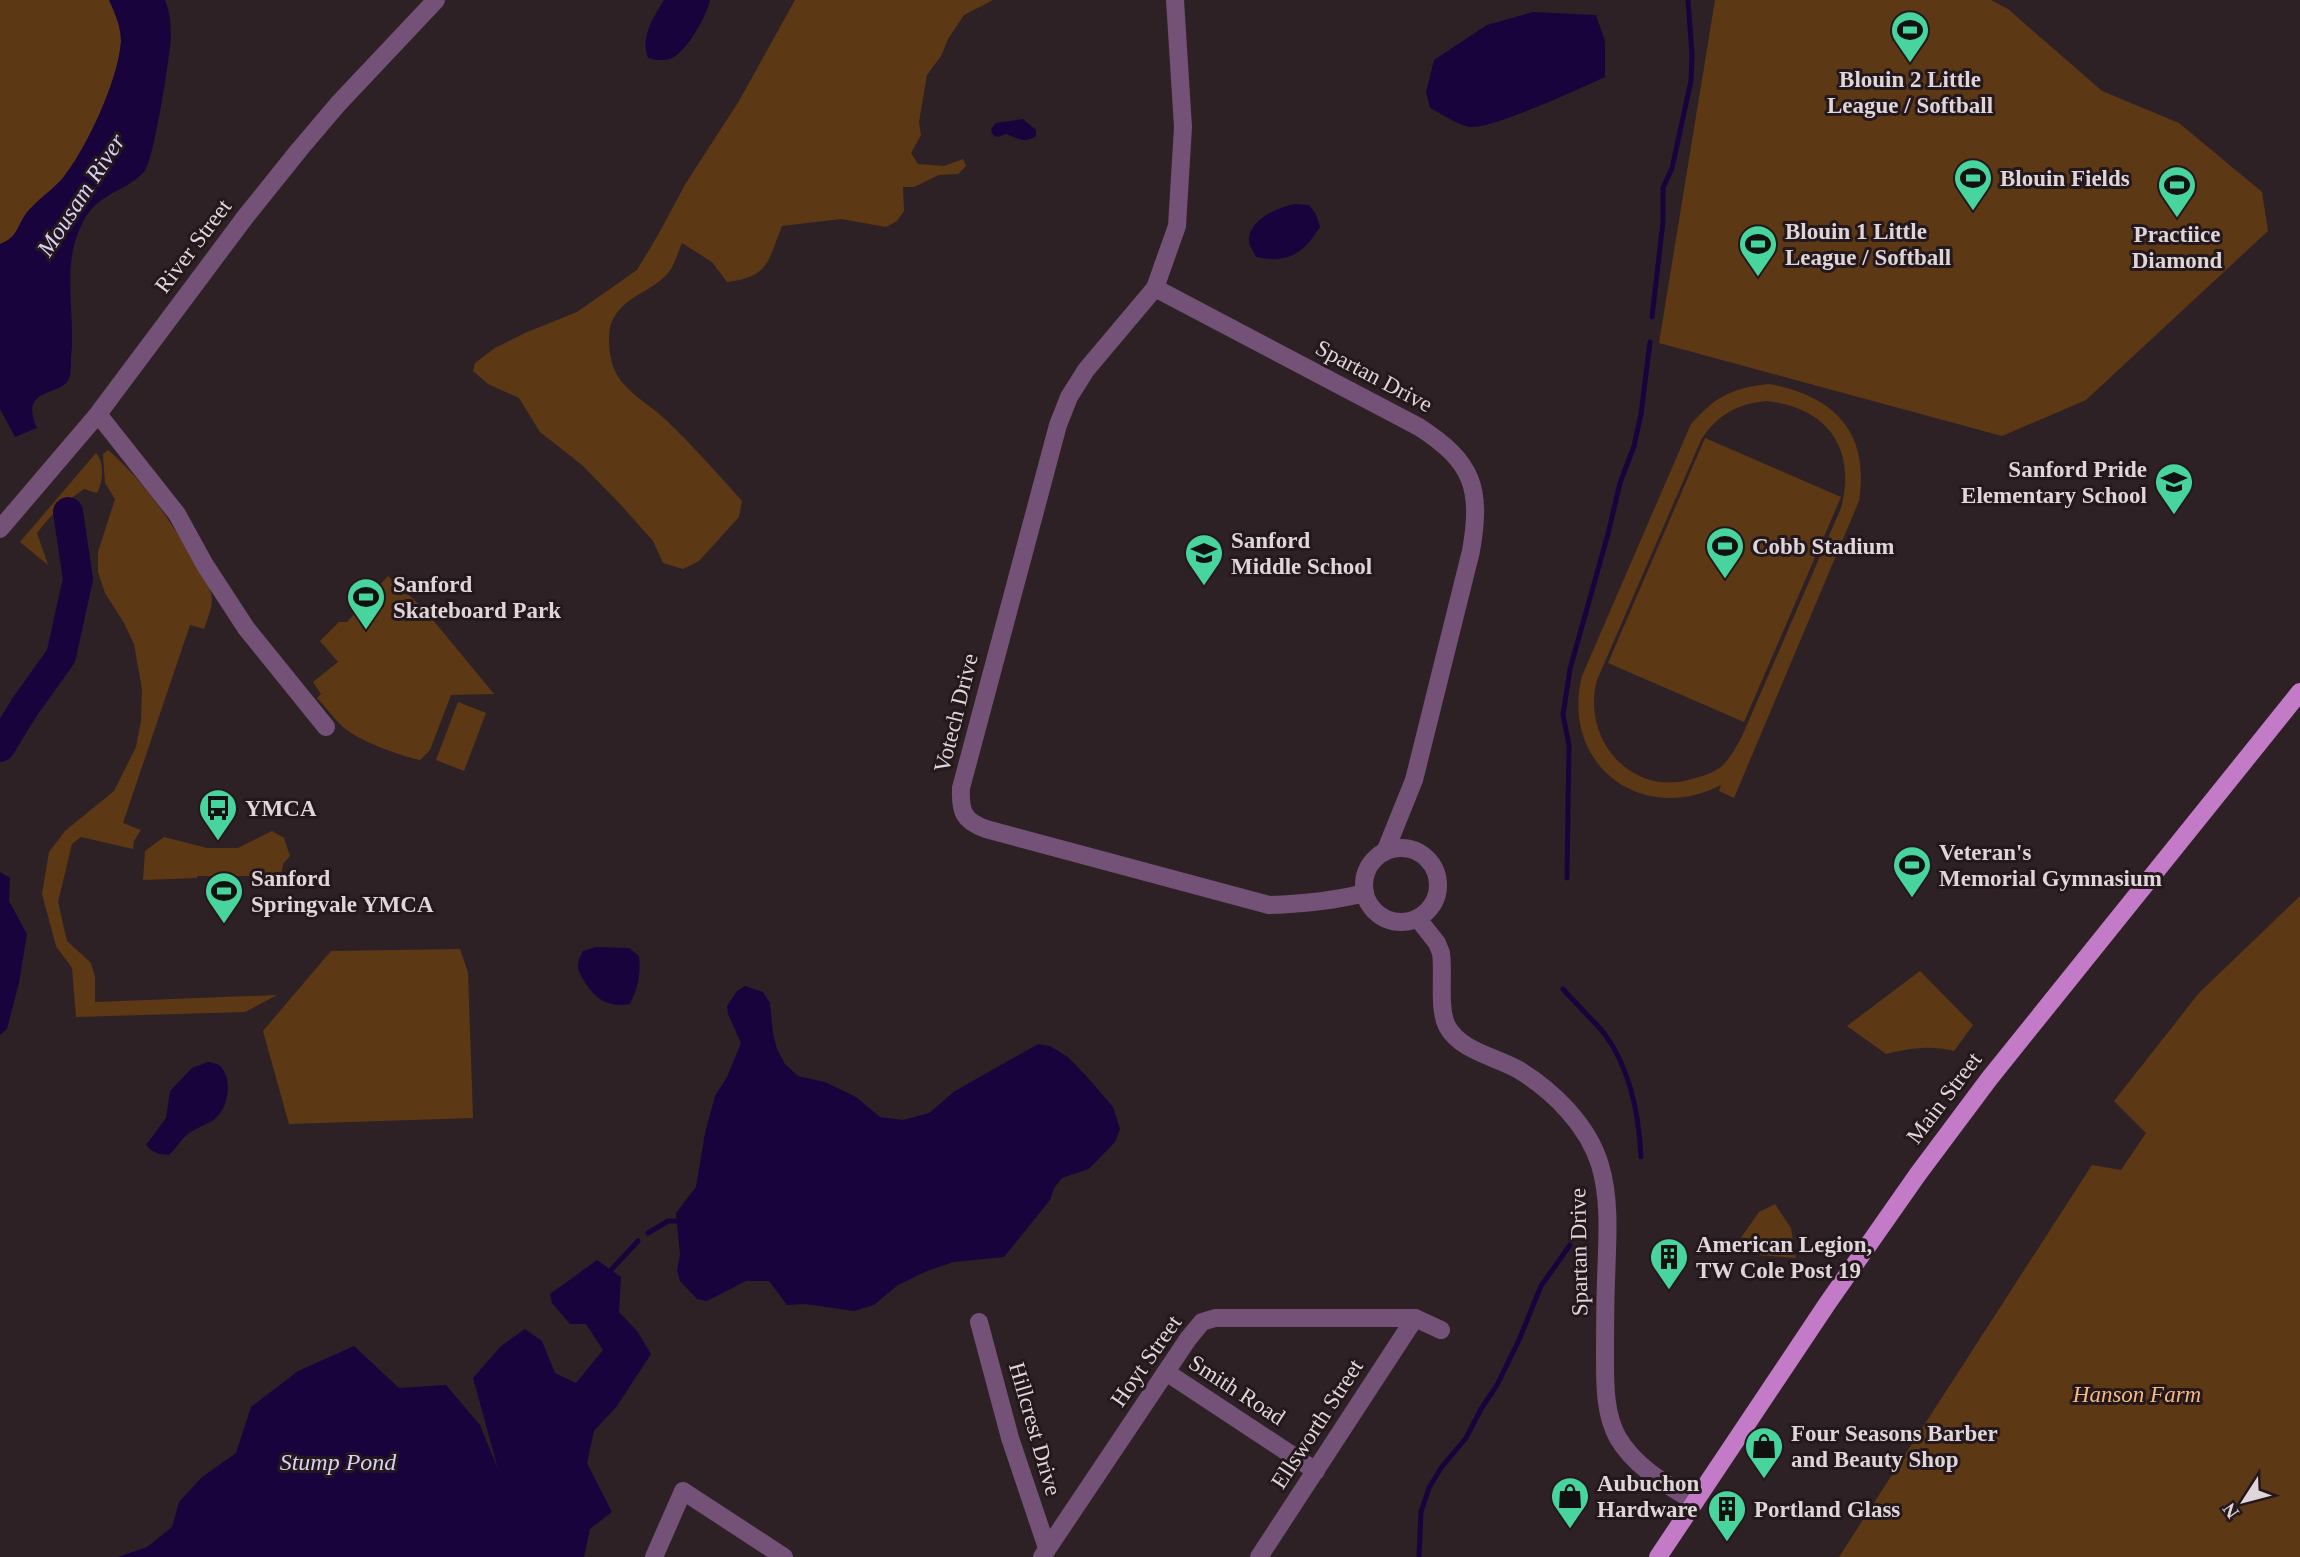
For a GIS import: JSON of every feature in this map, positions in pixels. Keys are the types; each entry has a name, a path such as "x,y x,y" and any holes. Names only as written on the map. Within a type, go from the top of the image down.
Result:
{"main road":[{"name":"Main Street","path":"1658,1557 1917,1174 1989,1079 2300,692"}],"street":[{"name":"River Street","path":"0,529 98,414 246,216 299,150 338,104 436,0"},
{"path":"1155,288 1177,226 1179,207 1183,127 1175,0"},
{"name":"Spartan Drive","path":"1155,288 1419,427 1442,442 1459,458 1471,481 1476,500 1471,551 1414,780 1385,852"},
{"name":"Votech Drive","path":"1155,288 1086,370 1069,397 1058,425 961,788 960,805 970,821 986,829 1269,905 1336,901 1365,893"},
{"path":"98,414 177,514 205,565 246,628 326,727"},
{"path":"1394,849 1413,850 1422,854 1435,869 1437,897 1418,919 1399,923 1390,921 1374,910 1365,893 1364,883 1370,865 1385,852 1394,849"},
{"name":"Spartan Drive","path":"1418,919 1437,943 1441,953 1445,1021 1453,1034 1464,1043 1518,1069 1544,1087 1569,1112 1600,1163 1608,1224 1605,1385 1611,1422 1618,1437 1639,1464 1695,1502"},
{"name":"Hoyt Street","path":"1044,1553 1198,1326 1214,1318 1415,1318 1441,1329"},
{"name":"Ellsworth Street","path":"1259,1557 1415,1318"},
{"name":"Hillcrest Drive","path":"979,1322 1044,1553"},
{"name":"Smith Road","path":"1166,1372 1316,1471"},
{"path":"654,1557 683,1491 784,1557"}],"green space":[{"path":"0,0 109,0 119,25 121,41 108,94 81,151 62,179 30,209 15,233 0,244"},
{"path":"795,0 993,0 964,15 927,75 919,122 921,135 911,153 918,164 944,166 963,159 966,166 958,174 939,175 914,187 903,187 904,211 897,221 886,227 841,219 782,226 765,265 752,276 741,280 727,282 712,262 682,243 669,272 655,285 625,304 613,319 609,345 611,359 619,378 675,429 742,501 739,517 699,561 683,569 663,563 653,541 582,465 540,432 519,398 488,384 473,371 475,363 495,348 577,312 637,270 686,183 739,101"},
{"name":"Blouin Fields","path":"1715,0 1991,0 2008,9 2102,91 2179,123 2262,192 2268,231 2086,400 2002,436 1659,343"},
{"path":"1769,384 1812,398 1829,408 1842,421 1859,455 1859,501 1734,798 1719,791 1721,785 1691,796 1662,798 1636,792 1613,779 1595,760 1583,736 1578,708 1582,676 1691,424 1717,400 1735,391","holes":["1766,401 1806,412 1821,422 1840,449 1845,467 1841,508 1743,734 1731,755 1719,768 1700,777 1670,783 1649,780 1631,771 1616,758 1604,742 1597,723 1594,702 1597,680 1707,431 1721,417 1746,405"]},
{"name":"Cobb Stadium","path":"1705,438 1841,497 1744,722 1608,663"},
{"path":"108,450 146,489 167,518 207,582 212,602 204,629 190,625 123,823 141,830 134,841 133,849 81,837 72,844 58,902 67,941 91,963 95,977 95,1002 277,995 245,1012 76,1017 72,968 56,946 42,894 49,852 65,831 114,791 136,747 141,721 142,689 134,644 105,593 98,572 98,552 115,499 105,483 103,454"},
{"path":"96,453 101,462 102,473 97,493 84,489 59,509 37,533 48,565 20,542"},
{"path":"388,576 423,608 494,694 451,695 430,750 420,760 380,747 343,727 317,698 321,694 313,682 338,662 320,641 339,622 347,622"},
{"path":"458,702 486,713 464,771 436,760"},
{"path":"272,831 284,838 290,856 283,864 281,876 197,876 143,880 145,851 164,837 207,848 238,848"},
{"name":"Hanson Farm","path":"2300,896 2300,1557 1839,1557 2092,1165 2121,1170 2146,1133 2114,1101 2199,993"},
{"path":"460,949 468,973 473,1118 289,1124 263,1031 331,951"},
{"path":"1920,971 1973,1025 1954,1051 1920,1048 1886,1054 1847,1026"},
{"path":"1775,1204 1791,1228 1796,1258 1745,1254 1738,1248 1740,1239 1759,1212"}],"water":[{"path":"109,0 165,0 167,4 171,37 157,129 144,172 94,206 81,226 75,242 70,274 70,377 65,385 43,394 33,405 37,428 15,437 0,409 0,244 15,233 30,209 62,179 81,151 100,113 114,75 121,41 119,25"},
{"path":"664,0 710,0 700,24 683,50 670,59 648,58 647,35"},
{"path":"1533,12 1596,15 1605,41 1605,77 1537,107 1481,126 1466,126 1430,108 1426,92 1434,60 1487,25"},
{"path":"1023,119 1036,130 1036,136 1024,140 1006,134 998,137 993,135 991,129 996,123"},
{"path":"1295,204 1309,205 1316,214 1320,227 1314,236 1301,250 1286,258 1256,257 1249,241 1253,227 1273,211"},
{"path":"0,872 10,878 9,901 27,934 19,983 7,1029 0,1035"},
{"path":"596,947 629,948 639,956 638,981 630,1004 604,1002 590,990 580,974 578,964 583,951"},
{"path":"745,986 763,992 770,1003 773,1033 785,1064 798,1076 825,1082 856,1097 880,1117 903,1120 929,1113 955,1091 1038,1044 1050,1046 1068,1057 1113,1107 1120,1129 1115,1142 1089,1169 1062,1178 1054,1188 1050,1200 1004,1257 954,1262 927,1271 898,1285 874,1305 854,1311 805,1304 787,1305 769,1281 746,1281 707,1301 697,1299 680,1281 677,1270 680,1255 676,1213 696,1187 705,1133 715,1096 727,1077 741,1043 727,1006 737,991"},
{"path":"208,1062 219,1065 228,1083 227,1099 221,1112 186,1136 169,1155 151,1150 146,1145 166,1118 170,1091 192,1068"},
{"name":"Stump Pond","path":"597,1260 621,1277 619,1312 637,1331 651,1354 617,1406 594,1431 587,1463 612,1512 590,1529 584,1557 118,1557 147,1547 172,1527 179,1502 202,1477 236,1453 251,1407 298,1371 354,1346 399,1388 446,1385 480,1425 498,1469 473,1378 501,1346 525,1329 542,1341 555,1373 576,1383 603,1350 586,1324 570,1324 552,1303 550,1294"}],"waterway":[{"path":"1652,317 1663,222 1663,188 1672,168 1691,81 1688,0"},
{"path":"1567,878 1569,745 1563,715 1570,669 1620,483 1634,446 1650,342"},
{"name":"Mousam River","path":"0,747 61,656 78,579 68,512"},
{"path":"1563,989 1604,1033 1627,1076 1638,1124 1641,1157"},
{"path":"648,1233 668,1221 677,1221"},
{"path":"612,1269 638,1241"},
{"path":"1419,1557 1421,1512 1429,1488 1441,1468 1466,1438 1497,1385 1541,1286 1570,1245"}],"place":[{"name":"Blouin 2 Little League / Softball","path":"1910,64"},
{"name":"Blouin Fields","path":"1973,212"},
{"name":"Practiice Diamond","path":"2177,219"},
{"name":"Blouin 1 Little League / Softball","path":"1758,278"},
{"name":"Sanford Pride Elementary School","path":"2174,516"},
{"name":"Cobb Stadium","path":"1725,580"},
{"name":"Sanford Middle School","path":"1204,587"},
{"name":"Sanford Skateboard Park","path":"366,631"},
{"name":"YMCA","path":"218,842"},
{"name":"Veteran's Memorial Gymnasium","path":"1912,899"},
{"name":"Sanford Springvale YMCA","path":"224,925"},
{"name":"American Legion, TW Cole Post 19","path":"1669,1291"},
{"name":"Four Seasons Barber and Beauty Shop","path":"1764,1480"},
{"name":"Aubuchon Hardware","path":"1570,1530"},
{"name":"Portland Glass","path":"1727,1543"}]}
